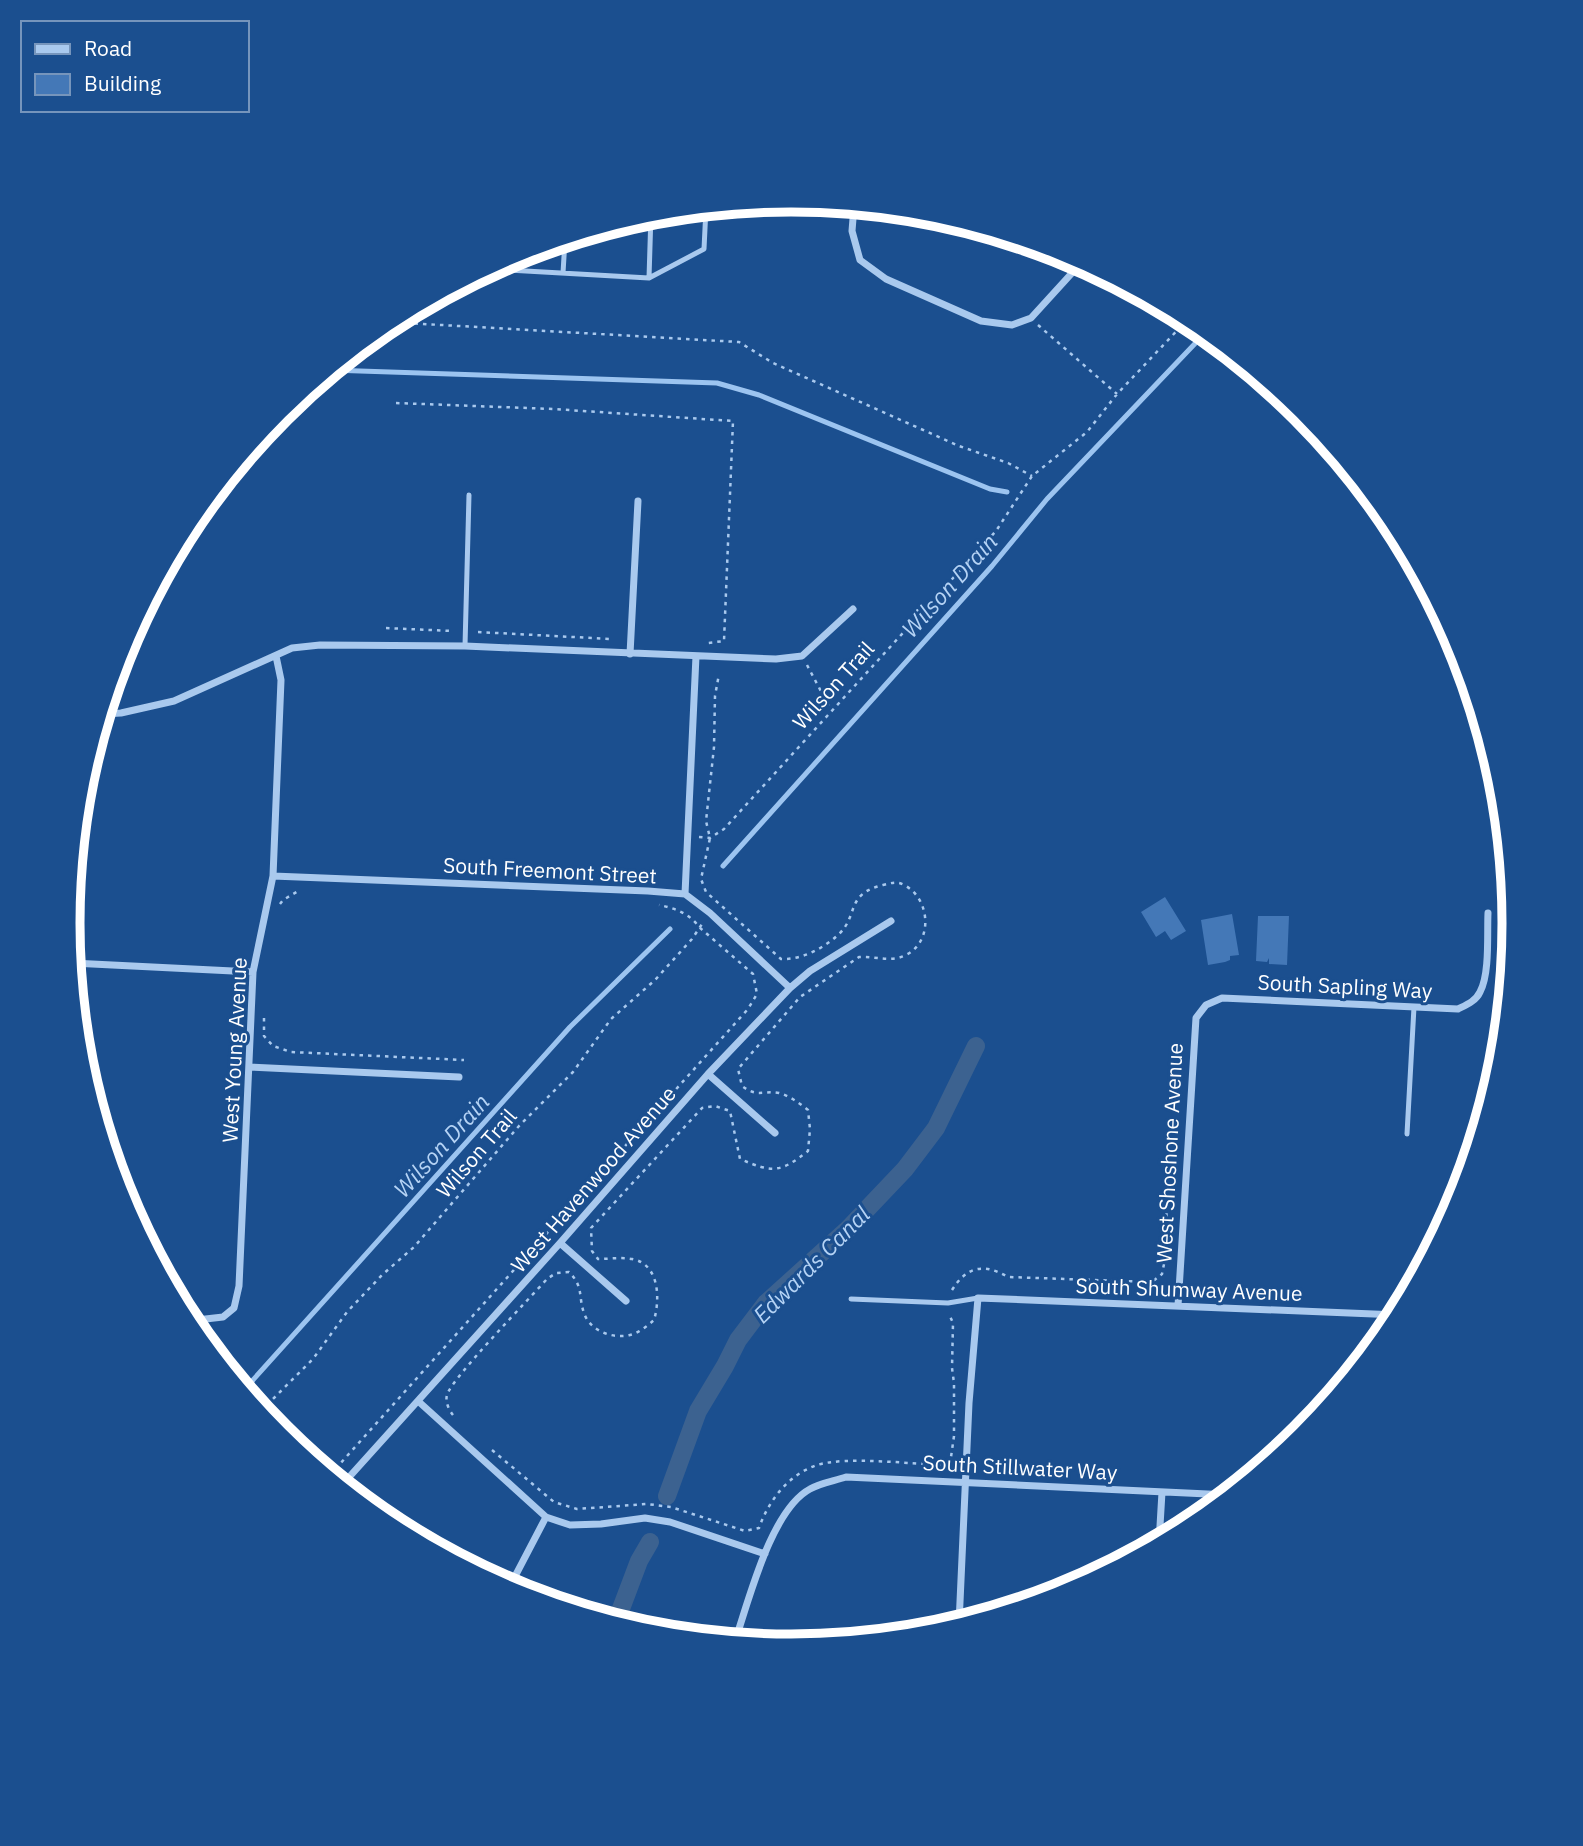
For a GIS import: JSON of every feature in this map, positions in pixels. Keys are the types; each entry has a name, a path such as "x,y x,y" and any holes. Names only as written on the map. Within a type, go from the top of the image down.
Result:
{"street":[{"path":"853,215 852,231 860,260 886,279 981,321 1012,325 1031,318 1074,271"},
{"path":"630,654 638,502"},
{"path":"112,713 174,701 292,648 320,645 465,646 776,659 802,656 853,609"},
{"name":"West Young Avenue","path":"201,1320 223,1317 234,1308 239,1286 253,972 273,876 282,680 276,656"},
{"path":"685,894 696,656"},
{"name":"South Freemont Street","path":"273,876 685,894 710,913 790,988"},
{"name":"South Sapling Way","path":"1206,1005 1222,998 1458,1009 1480,993 1484,980 1488,913"},
{"name":"West Havenwood Avenue","path":"348,1478 708,1074 790,988 810,971 891,921"},
{"path":"82,963 253,972"},
{"name":"West Shoshone Avenue","path":"1178,1306 1193,1032 1196,1018 1206,1005"},
{"path":"250,1068 459,1077"},
{"path":"708,1074 775,1133"},
{"path":"560,1243 626,1301"},
{"path":"960,1614 969,1403 978,1298"},
{"name":"South Shumway Avenue","path":"978,1298 1385,1314"},
{"path":"418,1401 546,1517 570,1525 645,1518 670,1522 765,1555 738,1631"},
{"name":"South Stillwater Way","path":"765,1555 781,1518 797,1498 811,1489 846,1477 1214,1494"},
{"path":"1160,1531 1162,1492"},
{"path":"514,1578 546,1517"}],"lane":[{"path":"510,270 649,278 704,249 706,217"},
{"path":"649,278 651,227"},
{"path":"564,273 565,249"},
{"path":"465,646 469,495"},
{"path":"1407,1134 1414,1007"},
{"path":"851,1299 948,1303 978,1298"}],"path":[{"path":"1031,318 1118,394"},
{"path":"410,323 739,342 774,363 959,446 1009,463 1031,475"},
{"name":"Wilson Trail","path":"710,838 724,829 996,531 1031,475 1087,432 1118,394 1180,328"},
{"path":"396,403 553,409 733,421 724,641 705,644"},
{"path":"386,628 631,640"},
{"path":"802,656 831,710"},
{"path":"456,1419 448,1410 447,1395 460,1376 547,1279 556,1273 569,1272 579,1282 584,1314 593,1328 613,1335 630,1335 654,1320 659,1304 659,1292 652,1273 635,1259 598,1259 592,1251 592,1228 702,1108 715,1107 730,1111 740,1159 759,1167 783,1169 808,1151 808,1110 794,1099 778,1093 752,1094 742,1086 738,1069 800,997 859,957 888,961 906,955 920,945 926,933 924,914 918,897 907,886 897,882 867,890 855,901 840,933 815,950 795,959 781,959 706,892 701,879 710,838 706,821 719,674"},
{"path":"688,836 710,838"},
{"path":"279,907 283,900 297,890 308,890"},
{"path":"336,1468 748,1009 757,994 753,974 699,927 692,917 670,907 654,904"},
{"name":"Wilson Trail","path":"268,1404 313,1359 347,1312 382,1275 414,1247 519,1126 573,1072 611,1019 655,980 710,913"},
{"path":"264,1014 264,1036 273,1046 291,1052 464,1060"},
{"path":"485,1444 554,1502 577,1509 648,1504 671,1507 745,1531 759,1528 765,1512 781,1489 800,1473 818,1465 855,1462 943,1465 951,1457 954,1436 953,1324 948,1303 959,1279 972,1270 983,1268 997,1270 1008,1277 1152,1282 1162,1274 1165,1259 1169,1140"}],"building":[{"path":"1165,897 1186,931 1171,940 1165,931 1156,937 1141,912"},
{"path":"1232,914 1239,955 1230,956 1230,960 1225,962 1208,965 1201,920"},
{"path":"1258,916 1289,916 1287,965 1269,964 1269,958 1267,962 1256,961"}],"waterway":[{"name":"Wilson Drain","path":"723,866 992,566 1047,499 1198,340"},
{"path":"345,370 717,383 759,395 990,489 1007,492"},
{"name":"Wilson Drain","path":"250,1383 570,1027 670,929"},
{"name":"Edwards Canal","path":"667,1496 698,1411 738,1340 766,1303 848,1229 905,1169 936,1128 976,1046"},
{"name":"Edwards Canal","path":"620,1613 639,1561 650,1542"}]}
